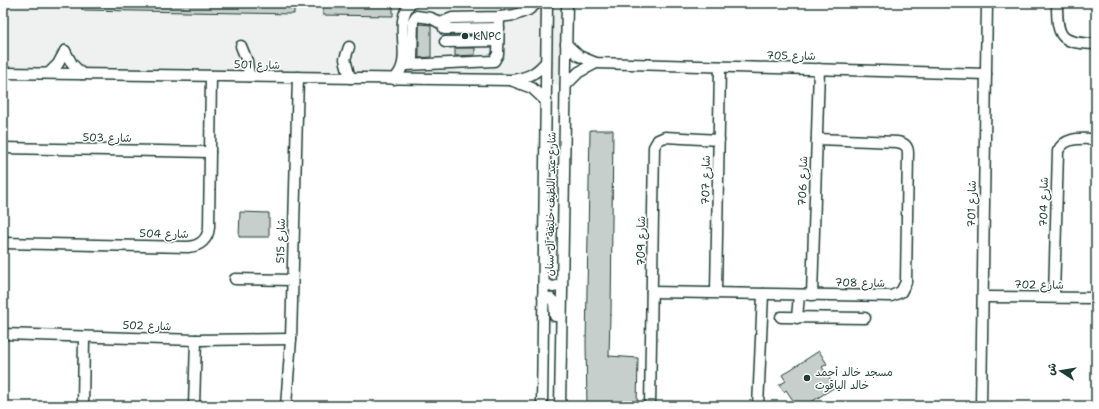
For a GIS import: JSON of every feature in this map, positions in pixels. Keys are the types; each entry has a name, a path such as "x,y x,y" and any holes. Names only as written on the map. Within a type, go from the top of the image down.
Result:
{"street":[{"path":"404,66 404,15 411,3"},
{"path":"394,78 400,74 404,66 412,59 413,22 416,16 431,18 440,23 452,18 499,17 522,13 537,3"},
{"name":"شارع عبد اللطيف خليفة آل سنان","path":"542,406 547,3"},
{"name":"شارع عبد اللطيف خليفة آل سنان","path":"560,406 567,3"},
{"name":"شارع 701","path":"981,406 987,3"},
{"path":"1057,3 1057,25 1064,38 1074,43 1096,44"},
{"path":"404,66 491,62 498,57 499,17"},
{"path":"444,29 498,28"},
{"path":"445,42 498,41"},
{"name":"شارع 705","path":"566,44 579,56 596,64 819,68 986,74"},
{"path":"240,46 248,61 249,76"},
{"path":"349,47 346,65 350,78"},
{"path":"49,73 58,64 65,51 72,64 82,74"},
{"name":"شارع 501","path":"3,73 511,80 526,78 534,74 546,62"},
{"name":"شارع 705","path":"566,85 579,72 596,64"},
{"name":"شارع 707","path":"716,292 720,67"},
{"name":"شارع 706","path":"812,295 819,68"},
{"name":"شارع 504","path":"3,243 188,246 199,244 207,237 210,227 211,76"},
{"name":"شارع 515","path":"286,406 291,339 298,77"},
{"name":"شارع 501","path":"511,80 532,88 546,101"},
{"name":"شارع 709","path":"650,406 653,151 655,143 665,137 719,140"},
{"name":"شارع 708","path":"652,292 890,296 901,292 905,286 906,278 907,147 902,143 897,142 817,139"},
{"name":"شارع 704","path":"1054,297 1058,151 1062,144 1069,140 1096,139"},
{"name":"شارع 503","path":"3,148 210,152"},
{"path":"235,279 292,280"},
{"path":"544,284 553,287 562,285"},
{"path":"758,406 763,294"},
{"path":"797,318 799,294"},
{"path":"543,296 552,300 555,305 555,354 560,379"},
{"name":"شارع 702","path":"983,297 1096,298"},
{"path":"781,317 865,318"},
{"name":"شارع 502","path":"3,334 196,340 291,339"},
{"path":"83,406 84,337"},
{"path":"194,406 196,340"}],"shaded area":[{"path":"3,3 561,3 559,86 534,74 526,78 3,72"}],"building":[{"path":"82,3 294,3 294,14 82,10"},
{"path":"323,3 393,3 393,16 323,15"},
{"path":"419,24 431,25 431,57 419,58"},
{"path":"455,48 475,48 475,55 455,56"},
{"path":"590,130 613,130 611,315 609,356 638,358 637,406 587,406 586,343"},
{"path":"240,212 269,213 269,237 239,237"},
{"name":"مسجد خالد أحمد خالد الياقوت","path":"819,351 827,364 822,367 835,387 805,406 797,406 786,390 784,392 779,385 786,381 782,375"}],"place":[{"name":"KNPC","path":"465,36"},
{"name":"مسجد خالد أحمد خالد الياقوت","path":"807,378"}]}
